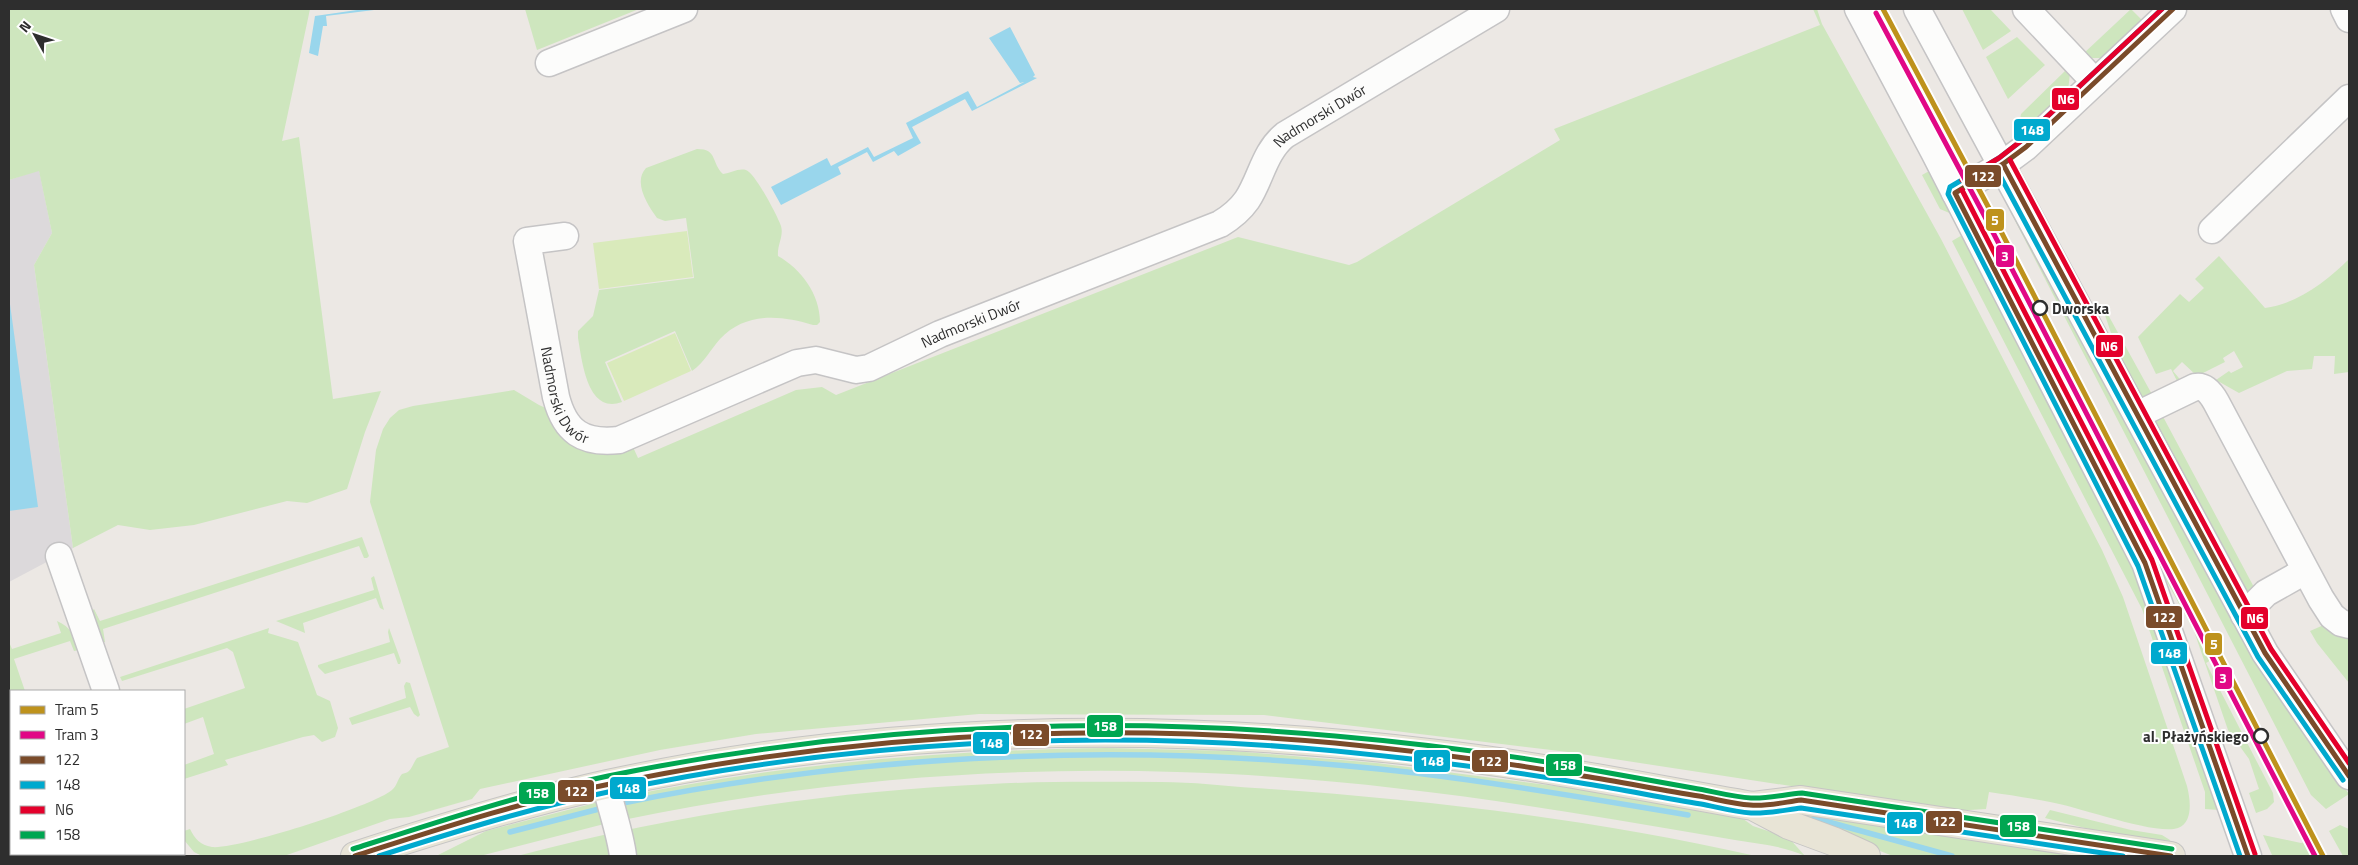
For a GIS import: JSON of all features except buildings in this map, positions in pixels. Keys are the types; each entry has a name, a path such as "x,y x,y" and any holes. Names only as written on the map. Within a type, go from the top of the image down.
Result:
{"main road":[{"path":"355,856 504,810 606,785 755,757 835,747 980,735 1135,732 1282,739 1438,754 1753,806 1802,800 2171,856"},
{"path":"1753,806 1789,825 1866,856"}],"street":[{"path":"549,64 684,9"},
{"name":"Nadmorski Dwór","path":"565,236 527,241 561,415 578,434 598,441 619,440 797,363 816,360 856,370 869,368 940,334 1220,224 1231,217 1248,199 1267,157 1277,142 1285,135 1496,9"},
{"path":"1858,9 2145,563 2248,856"},
{"path":"1917,9 2003,164 2244,615 2288,689 2349,776"},
{"path":"2026,9 2095,82"},
{"path":"1955,193 2003,164 2026,147 2173,9"},
{"path":"2344,9 2349,19"},
{"path":"2212,230 2349,98"},
{"path":"2137,415 2199,386 2212,395 2305,571 2332,616 2341,623 2349,625"},
{"path":"59,556 106,690"},
{"path":"2244,615 2266,594 2305,571"},
{"path":"606,785 613,816 621,835 623,856"}],"shaded area":[{"path":"39,170 52,233 34,265 73,548 9,582 9,180"}],"green space":[{"path":"9,9 310,9 282,141 299,137 333,399 381,391 365,432 347,489 307,503 287,501 194,525 150,530 118,525 73,548 34,265 52,233 39,171 9,180"},
{"path":"525,9 639,9 537,50"},
{"path":"1813,9 1817,9 1822,24 1941,239 2102,550 2123,597 2187,786 2190,803 2189,815 2187,821 2178,828 2153,828 2035,799 1989,792 1986,809 1954,811 1568,752 1264,715 979,714 756,734 660,750 480,789 472,799 409,817 390,819 284,856 202,856 194,852 185,841 185,831 190,829 196,839 204,845 212,847 226,846 275,835 333,816 360,806 392,790 402,774 409,771 417,758 449,747 370,502 376,450 383,429 390,418 399,410 413,406 514,390 539,405 633,447 638,458 796,390 822,387 836,395 1238,237 1349,265 1560,140 1554,129 1820,25"},
{"path":"1869,9 1877,9 1947,139 1941,142"},
{"path":"1962,9 1990,9 2011,31 1983,50"},
{"path":"2131,9 2143,21 2102,58 2089,58 2083,54"},
{"path":"2017,37 2045,65 2008,99 1986,57"},
{"path":"2066,70 2070,73 2068,91 2027,132 2020,120 2021,114"},
{"path":"697,149 708,151 723,174 737,170 746,170 755,178 771,204 781,226 782,233 778,256 794,268 808,283 817,302 820,322 817,325 813,325 788,319 764,318 741,324 730,330 720,339 704,360 692,371 675,331 605,362 622,402 610,404 601,401 588,383 584,371 578,331 593,316 599,290 694,278 686,218 665,221 657,218 643,193 641,180 646,168"},
{"path":"1931,170 1954,215 1940,209 1922,175"},
{"path":"2014,208 2295,720 2349,794 2326,809 2311,795 2010,211"},
{"path":"687,231 693,277 599,289 593,243"},
{"path":"1964,234 2130,558 2219,810 2205,809 2205,792 2142,609 1952,241"},
{"path":"2219,256 2265,308 2277,306 2300,297 2321,283 2349,259 2349,372 2334,374 2335,356 2314,356 2312,369 2287,371 2239,393 2216,380 2229,371 2231,373 2243,367 2234,351 2223,358 2225,362 2197,376 2182,362 2173,371 2183,383 2178,383 2171,369 2156,374 2138,337 2180,294 2189,302 2204,288 2195,279"},
{"path":"2106,311 2154,398 2142,399 2117,351 2104,312"},
{"path":"2044,325 2215,658 2206,663 2273,793 2274,802 2267,809 2256,813 2249,793 2259,789 2249,759 2228,730 2194,631 2155,560 2038,328"},
{"path":"675,333 691,371 624,401 607,363"},
{"path":"2160,411 2256,591 2249,600 2151,415"},
{"path":"362,537 369,556 367,558 364,558 359,546 103,629 105,642 101,642 92,611 94,609 100,621"},
{"path":"374,576 384,610 380,608 376,598 303,623 305,633 276,621 374,590 371,578"},
{"path":"57,621 66,626 72,633 79,650 74,651 70,641 14,659 25,690 10,690 10,855 130,856 9,856 9,642 12,649 61,633"},
{"path":"2326,624 2349,634 2349,683 2317,643 2310,631"},
{"path":"269,628 268,633 298,642 317,695 330,701 338,728 335,737 322,742 314,735 303,737 225,760 228,765 185,779 185,765 214,754 203,717 185,724 185,709 245,688 233,652 227,648 122,681 120,677"},
{"path":"389,628 401,661 400,664 398,664 394,653 325,674 318,667 318,665 390,642"},
{"path":"406,682 410,683 420,715 418,717 410,707 352,725 349,718 406,698 404,686"},
{"path":"1107,748 1233,751 1377,763 1578,789 1742,818 1753,826 1789,838 1805,856 1771,846 1503,802 1340,782 1231,774 1107,771 1037,772 898,780 760,796 623,820 618,798 740,776 861,761 984,752"},
{"path":"1197,783 1381,798 1507,812 1632,831 1756,856 517,856 575,841 693,817 752,807 871,792 991,784"},
{"path":"599,802 608,823 480,856 438,855 486,831"},
{"path":"2050,810 2131,830 2162,835 2170,840 2171,845 2129,839 2045,818"},
{"path":"1798,812 2091,856 1893,856 1800,820"},
{"path":"2340,825 2349,829 2349,856 2343,856 2329,831"},
{"path":"2263,835 2301,843 2310,841 2318,856 2272,855"}],"water":[{"path":"364,9 382,9 326,16 327,26 323,26 318,56 309,53 315,16"},
{"path":"1010,27 1035,75 1033,77 1037,78 972,111 965,99 912,127 921,143 898,156 894,151 873,162 867,152 838,167 841,174 781,205 771,187 827,158 831,166 868,147 874,157 913,138 906,123 968,91 977,107 1024,82 1020,83 989,38"},
{"path":"9,297 38,507 9,511"}],"waterway":[{"path":"623,803 721,785 819,772 919,762 1018,756 1118,755 1217,757 1317,763 1416,773 1518,787 1688,815"},
{"path":"510,832 599,809"},
{"path":"1814,818 1952,856"}],"tram line":[{"name":"5","path":"1883,9 1991,212 2323,856"},
{"name":"3","path":"1876,13 1984,215 2315,856"}],"transit line":[{"name":"148","path":"2162,9 2021,141 1999,158 1950,187 1948,194 2138,566 2240,856"},
{"name":"N6","path":"1962,180 1999,158 2021,141 2162,9"},
{"name":"122","path":"2173,9 2026,147 2003,164 1955,193 2145,563 2248,856"},
{"name":"N6","path":"2010,160 2271,649 2349,763"},
{"name":"122","path":"2003,164 2265,653 2349,776"},
{"name":"148","path":"1996,168 2258,657 2343,780"},
{"name":"N6","path":"1962,190 2152,560 2255,854"},
{"name":"158","path":"353,849 544,791 608,776 698,759 788,746 879,736 970,729 1061,726 1244,729 1396,742 1546,762 1751,798 1802,793 2172,849"},
{"name":"122","path":"355,856 481,816 545,799 610,784 700,767 880,744 1062,733 1244,736 1428,753 1552,771 1737,804 1762,805 1801,800 2171,856"},
{"name":"148","path":"379,856 464,829 550,805 698,775 788,761 879,751 970,744 1062,740 1245,744 1367,754 1462,765 1601,786 1738,812 1763,813 1801,808 2123,856"}],"place":[{"name":"Dworska","path":"2040,308"},
{"name":"al. Płażyńskiego","path":"2261,736"}]}
